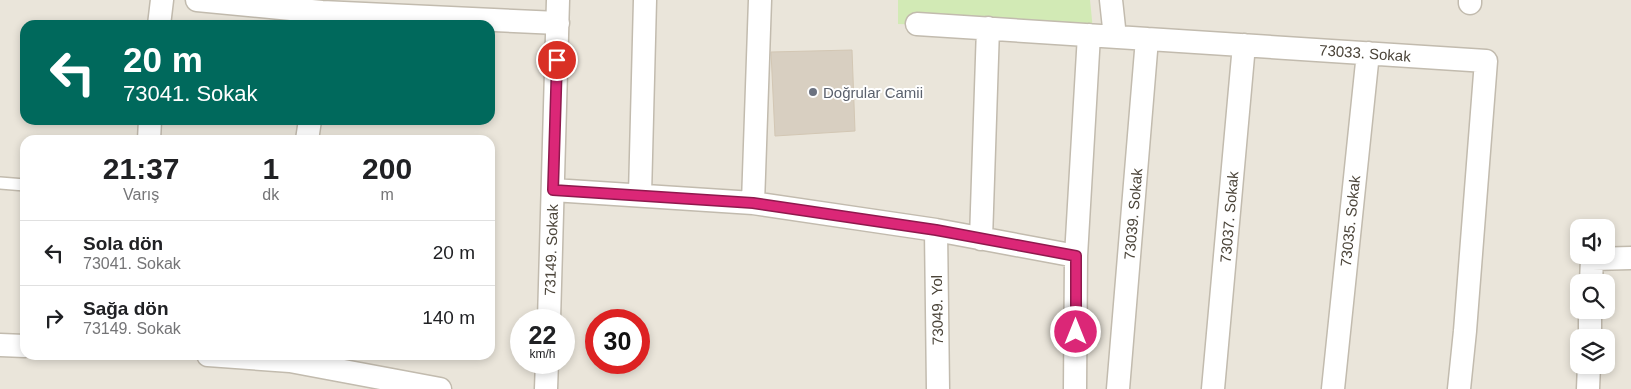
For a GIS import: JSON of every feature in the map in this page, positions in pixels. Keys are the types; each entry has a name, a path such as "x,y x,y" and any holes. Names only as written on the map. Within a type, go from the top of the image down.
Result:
{"street":[{"path":"160,20 162,0"},
{"path":"196,0 322,18 394,7 558,23"},
{"name":"73149. Sokak","path":"549,309 558,0"},
{"path":"640,195 644,0"},
{"path":"753,203 760,0"},
{"path":"1111,0 1115,37"},
{"name":"73033. Sokak","path":"917,24 1486,61 1459,389"},
{"path":"982,238 988,28"},
{"path":"1075,389 1076,256 1089,35"},
{"name":"73039. Sokak","path":"1118,389 1147,39"},
{"name":"73037. Sokak","path":"1213,389 1244,45"},
{"name":"73035. Sokak","path":"1333,389 1368,53"},
{"path":"553,190 753,203 936,230 1076,256"},
{"name":"73049. Yol","path":"936,230 938,389"},
{"path":"1591,274 1592,259 1631,258"},
{"path":"0,345 20,346"},
{"path":"292,360 440,389"},
{"path":"546,389 547,374"},
{"path":"1588,389 1589,374"}],"lane":[{"path":"0,183 20,185"}],"shaded area":[{"path":"0,0 1631,0 1631,389 0,389"}],"green space":[{"path":"898,0 1090,0 1093,30 898,24"}],"building":[{"name":"Doğrular Camii","path":"852,50 855,131 775,136 771,52"}],"place":[{"name":"Doğrular Camii","path":"813,92"}],"route":[{"path":"557,60 553,190 753,203 936,230 1076,256 1076,332"}]}
